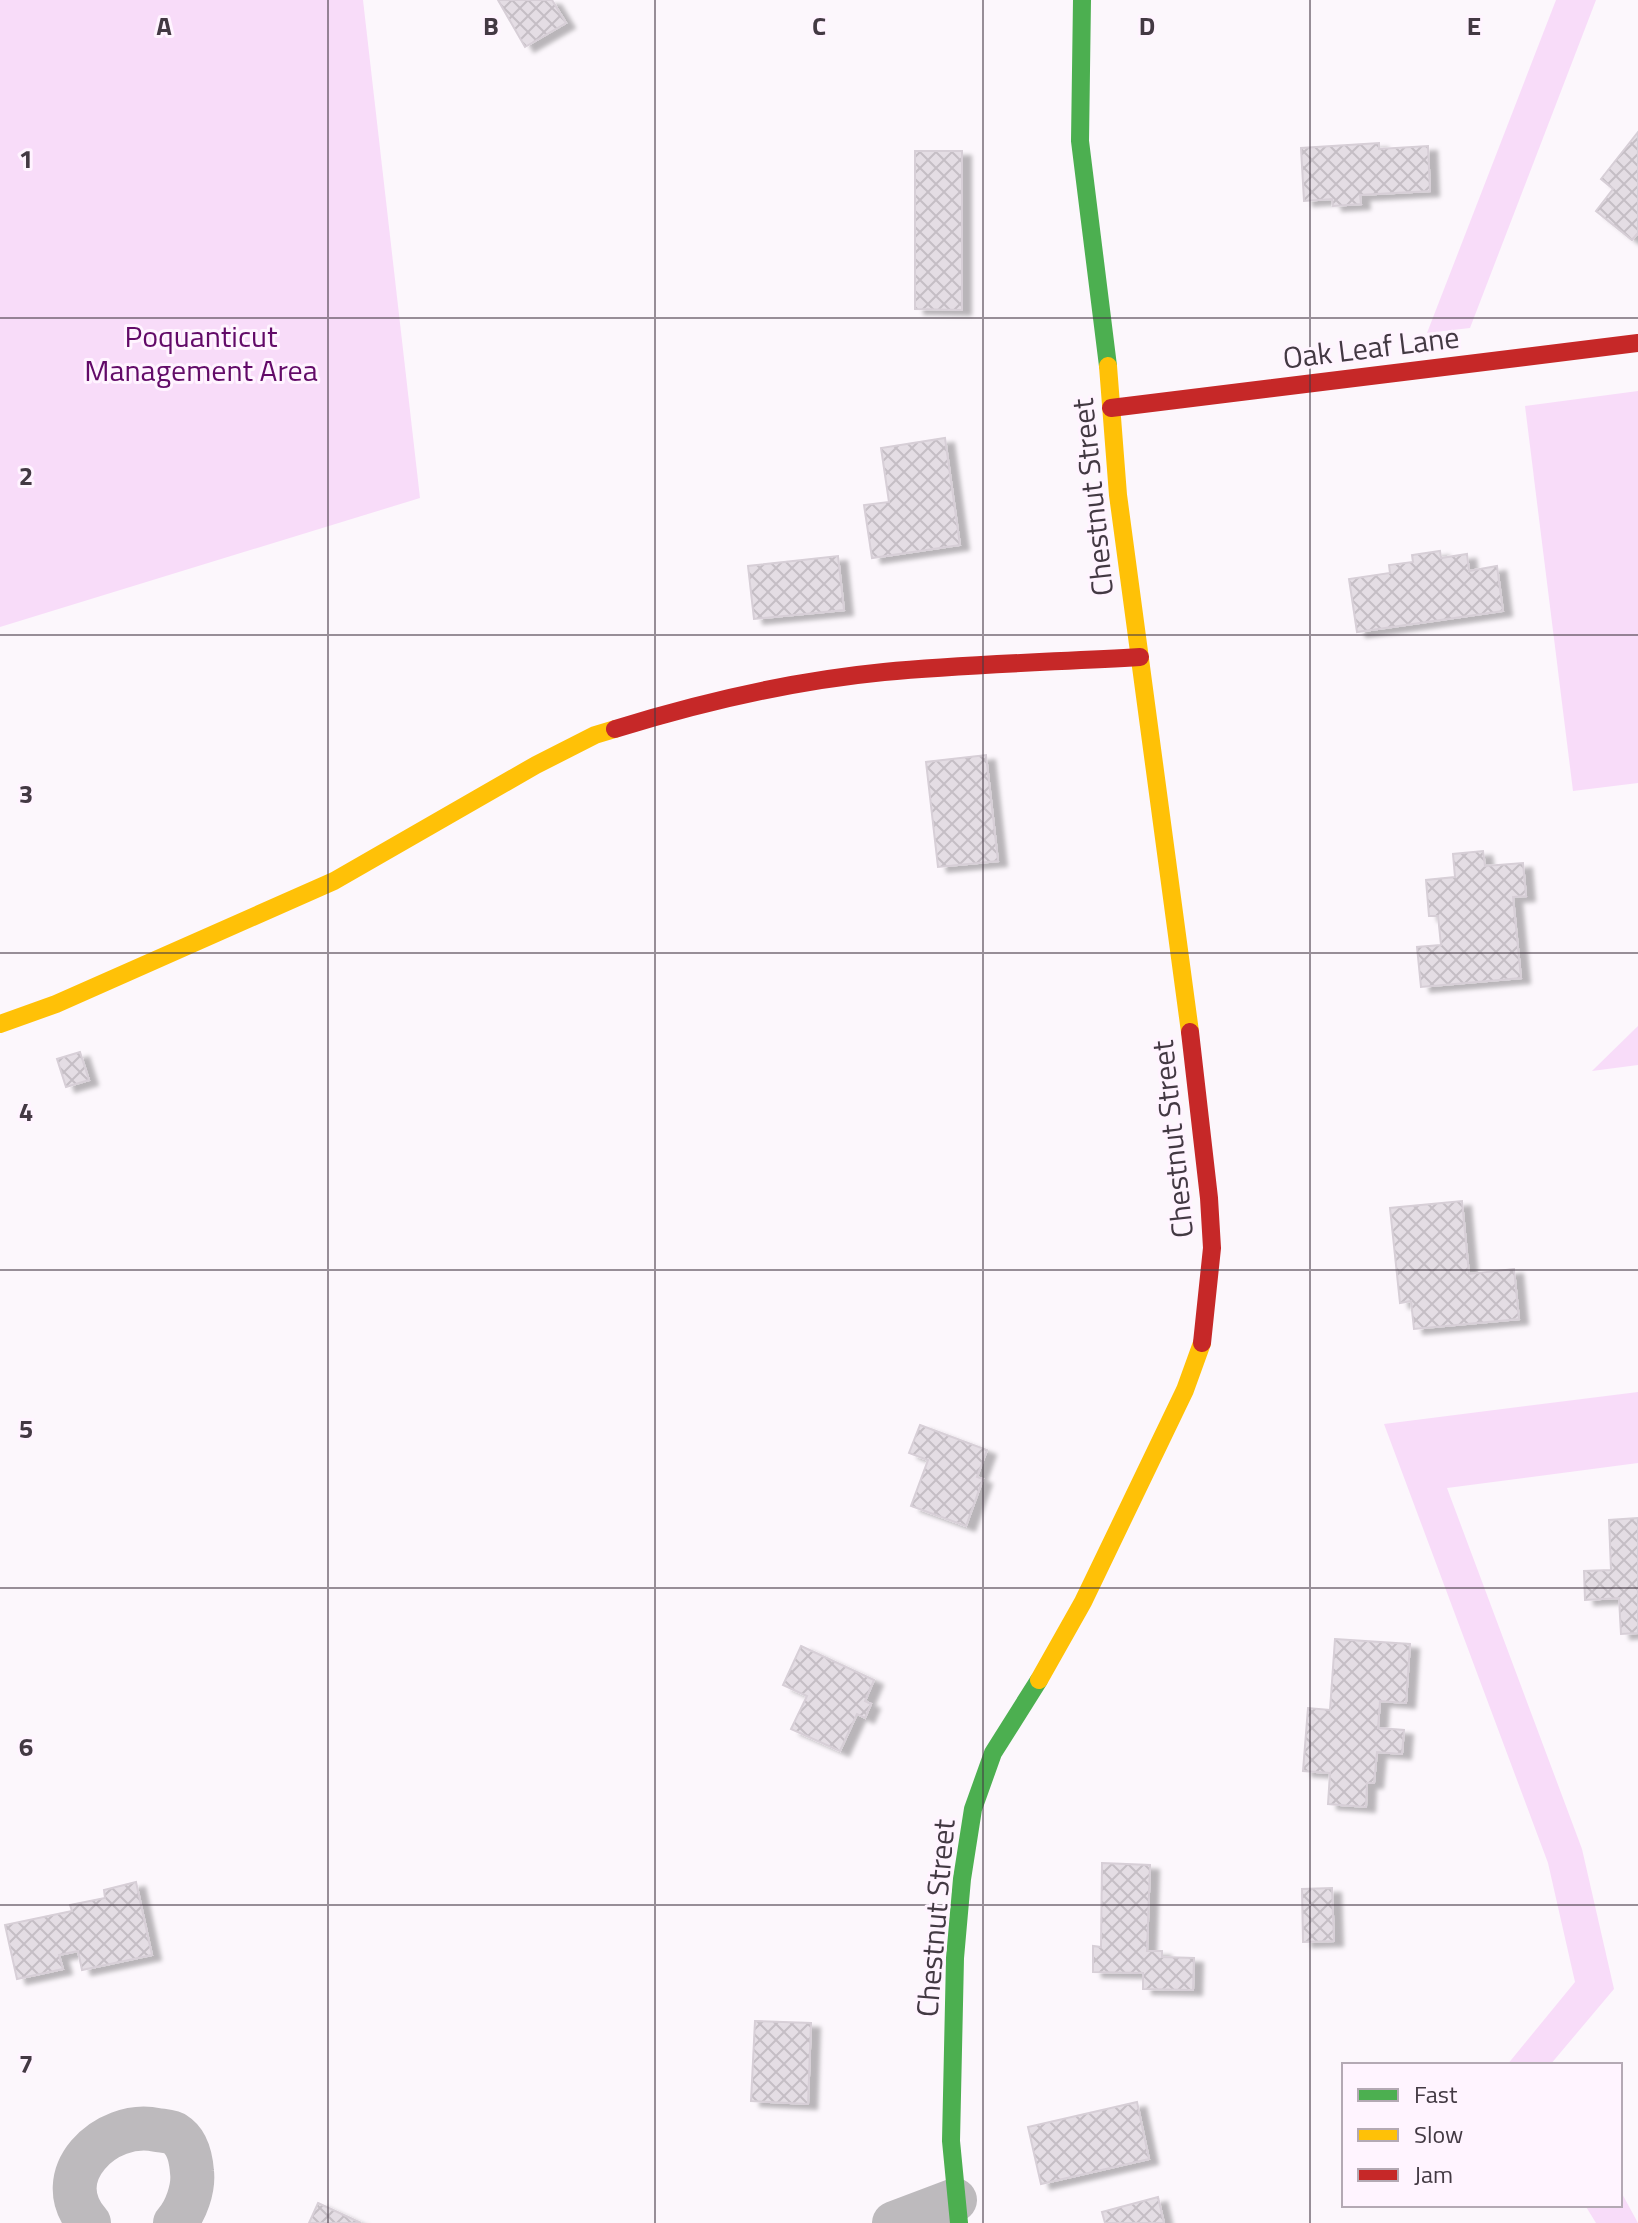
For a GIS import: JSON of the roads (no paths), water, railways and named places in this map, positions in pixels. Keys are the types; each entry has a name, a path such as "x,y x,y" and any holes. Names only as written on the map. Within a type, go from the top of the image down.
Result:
{"street":[{"name":"Chestnut Street","path":"957,2212 951,2141 955,1958 962,1879 973,1809 993,1753 1021,1712 1083,1602 1185,1390 1202,1342 1212,1248 1202,1124 1118,495 1080,141 1082,0"},
{"name":"Oak Leaf Lane","path":"1111,408 1638,343"},
{"path":"0,1024 56,1004 334,881 536,765 595,735 674,711 783,686 883,672 1140,657"},
{"path":"89,2223 74,2190 80,2163 108,2136 142,2127 175,2134 190,2153 194,2183 175,2223"},
{"path":"894,2223 957,2212"}],"park label":[{"name":"Poquanticut Management Area","path":"201,354"}]}
